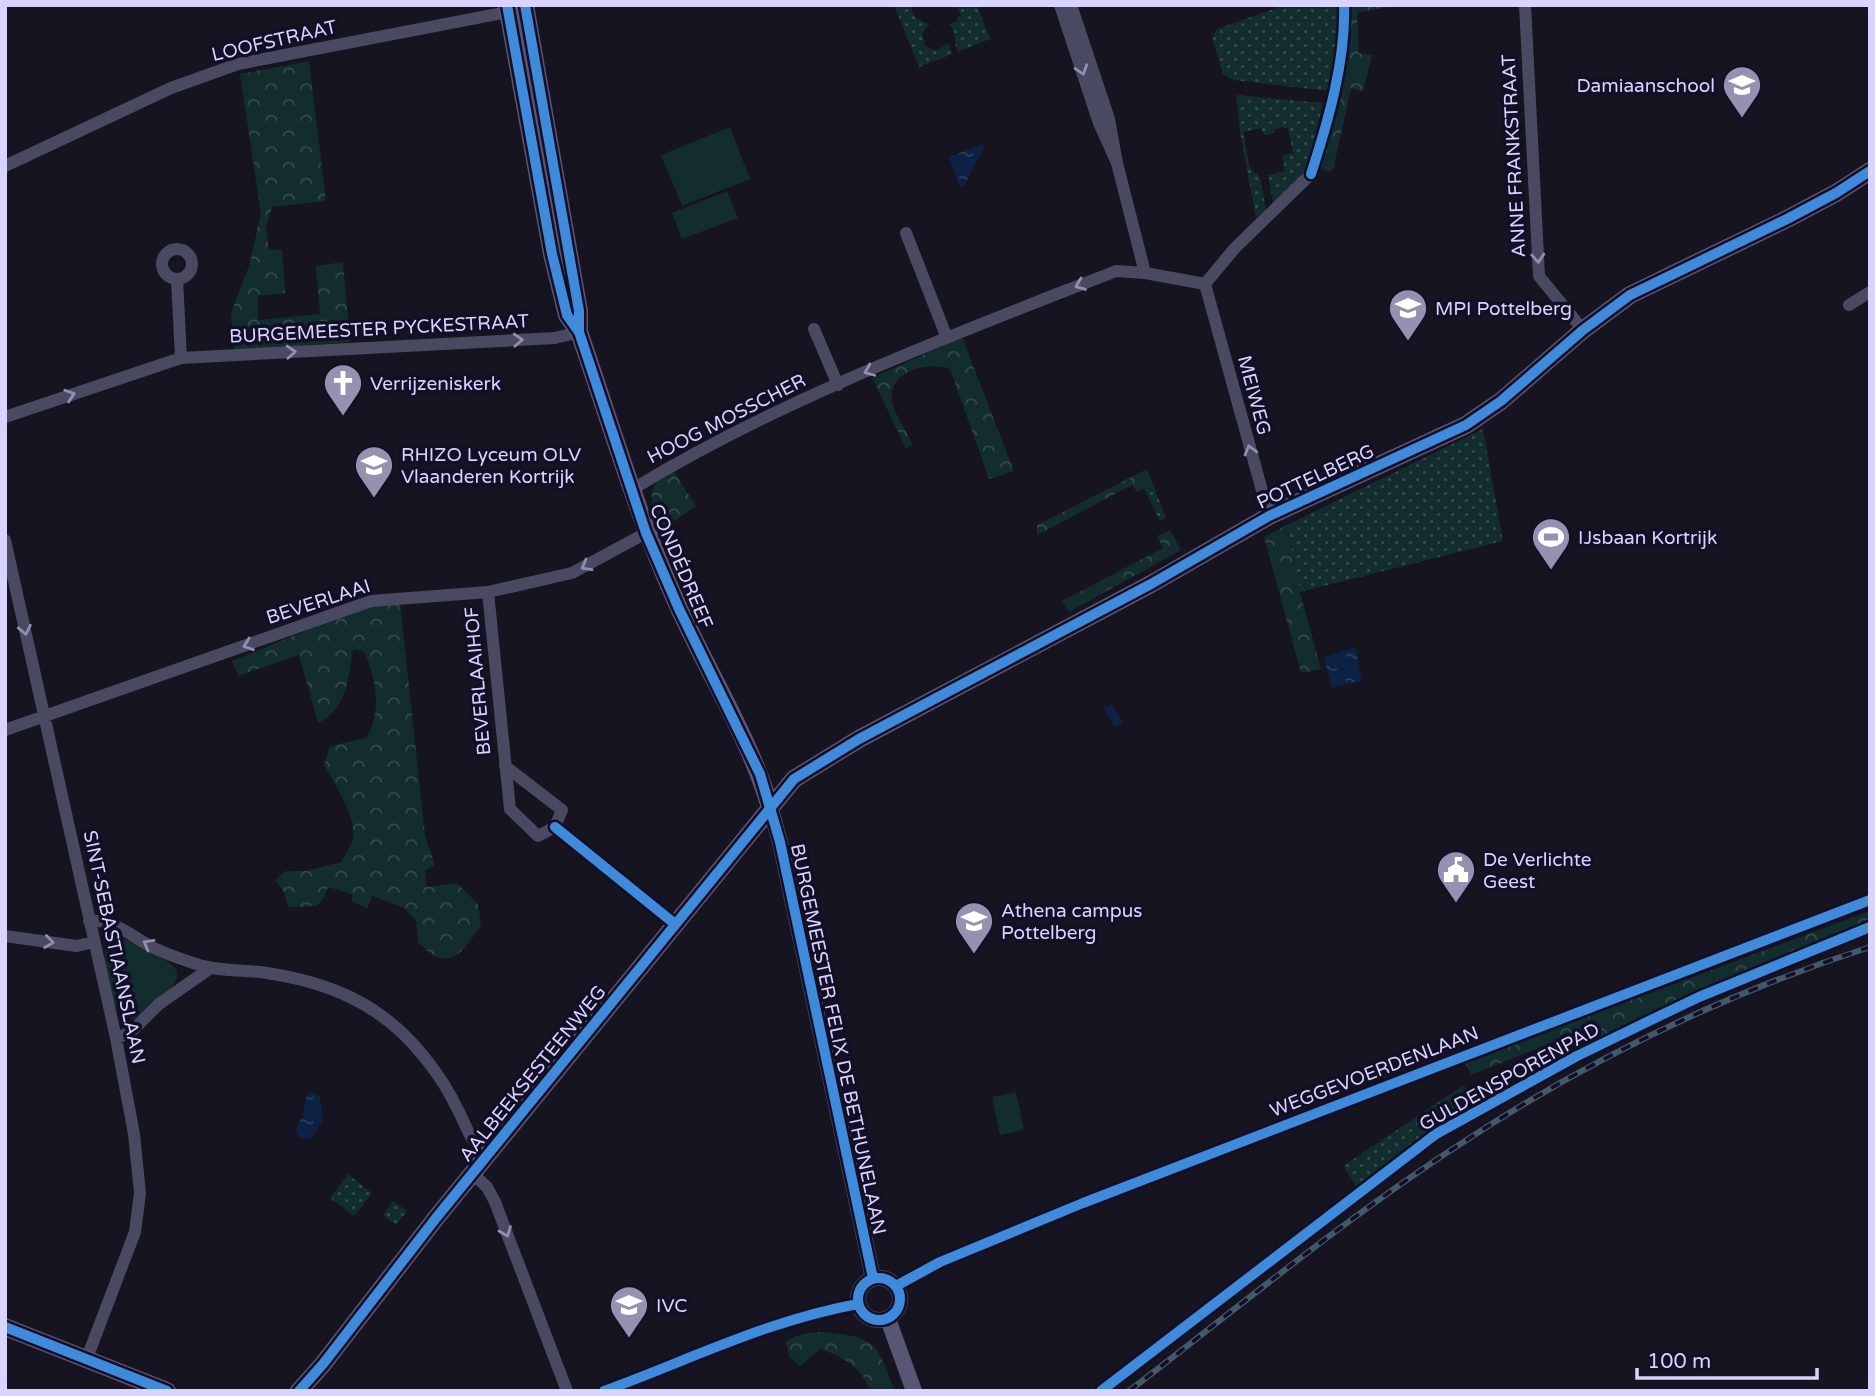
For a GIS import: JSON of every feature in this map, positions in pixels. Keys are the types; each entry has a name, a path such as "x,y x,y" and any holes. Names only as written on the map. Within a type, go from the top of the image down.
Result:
{"main road":[{"name":"CONDÉDREEF","path":"507,8 552,254 567,315 579,332 646,533 679,610 760,774 770,807"},
{"name":"CONDÉDREEF","path":"526,8 579,311 579,332"},
{"name":"POTTELBERG","path":"770,807 794,779 859,739 1151,584 1269,516 1466,425 1502,401 1583,330 1630,295 1868,177"},
{"name":"AALBEEKSESTEENWEG","path":"299,1391 770,807"},
{"path":"5,1327 167,1391"},
{"name":"AALBEEKSESTEENWEG","path":"307,1391 323,1364"}],"street":[{"path":"1060,5 1099,122 1116,163"},
{"path":"1071,5 1109,120 1116,163 1145,273"},
{"name":"ANNE FRANKSTRAAT","path":"1525,5 1539,276 1583,330"},
{"name":"LOOFSTRAAT","path":"5,166 172,88 238,64 507,8 526,8"},
{"path":"1205,284 1234,249 1311,174"},
{"path":"906,233 947,338"},
{"name":"HOOG MOSSCHER","path":"633,489 786,406 1116,271 1145,273 1205,284"},
{"path":"177,279 181,358"},
{"name":"MEIWEG","path":"1205,284 1269,516"},
{"path":"1849,305 1870,292"},
{"name":"HOOG MOSSCHER","path":"814,329 838,385"},
{"name":"BURGEMEESTER PYCKESTRAAT","path":"5,417 181,358 555,338 579,332"},
{"name":"BEVERLAAI","path":"5,730 371,601 488,592 572,573 646,533"},
{"name":"SINT-SEBASTIAANSLAAN","path":"5,540 116,1038 134,1134 140,1206 135,1232 87,1359"},
{"name":"BEVERLAAIHOF","path":"488,592 505,766 510,810 538,836 555,827 562,810 505,766"},
{"name":"BURGEMEESTER FELIX DE BETHUNELAAN","path":"770,807 780,842 873,1279"},
{"name":"WEGGEVOERDENLAAN","path":"896,1286 940,1262 1083,1203 1870,900"},
{"path":"89,921 106,921 152,947 209,969 285,976 318,983 349,995 404,1034 425,1058 452,1099 472,1142 488,1156"},
{"path":"5,936 76,946 93,942"},
{"path":"116,1038 130,1033 159,1004 209,969"},
{"path":"473,1174 487,1187 495,1202 567,1391"},
{"path":"873,1279 889,1280 896,1286 900,1294 900,1304 896,1313 879,1321 862,1312 858,1304 860,1288 873,1279"},
{"path":"604,1391 772,1325 818,1311 858,1304"},
{"path":"888,1319 914,1391"}],"green space":[{"path":"894,5 912,5 915,17 930,24 922,33 925,46 937,51 948,43 953,54 919,67"},
{"path":"952,5 977,5 990,39 958,52 949,24 958,21 957,17 961,15 957,7 953,8"},
{"path":"1285,5 1338,5 1340,38 1329,91 1233,80 1223,74 1212,38 1217,29"},
{"path":"1345,5 1397,5 1357,13 1359,53 1372,55 1363,92 1351,88 1334,166 1330,172 1321,169 1317,163 1344,47"},
{"path":"309,61 326,201 272,207 266,228 269,249 282,250 285,293 258,296 258,320 320,314 316,266 343,262 350,342 234,350 231,313 249,266 261,214 240,74"},
{"path":"1236,95 1323,103 1308,168 1274,207 1268,175 1285,171 1282,155 1293,153 1288,129 1282,127 1275,129 1275,133 1264,135 1261,128 1243,132 1250,168 1260,177 1266,210 1256,218 1240,132"},
{"path":"730,127 750,179 682,206 661,155"},
{"path":"727,191 738,218 682,239 672,213"},
{"path":"962,337 1014,471 989,479 950,369 931,366 921,368 903,375 897,382 892,400 913,445 906,448 872,378"},
{"path":"1483,429 1503,541 1300,592 1287,525"},
{"path":"1147,469 1153,484 1137,492 1132,485 1037,535 1037,525"},
{"path":"674,472 696,506 670,524 692,564 678,571 658,527 652,502 652,492 658,481"},
{"path":"1153,484 1166,518 1160,521 1144,489"},
{"path":"1287,525 1300,592 1321,669 1301,673 1264,537"},
{"path":"1170,530 1181,550 1069,612 1062,601 1163,548 1157,536"},
{"path":"400,603 425,835 435,866 425,870 427,887 457,883 478,904 481,925 464,949 445,958 435,956 418,943 416,920 404,908 372,896 367,909 352,901 352,894 328,887 317,906 288,907 284,892 275,880 286,871 306,871 341,862 351,843 353,829 348,810 324,765 330,746 366,738 371,728 376,707 375,684 364,652 353,649 348,681 341,701 328,717 318,723 299,655 238,676 232,661 361,608"},
{"path":"1870,911 1870,920 1731,979 1594,1042 1588,1028 1471,1075 1465,1062"},
{"path":"117,937 150,950 177,971 173,986 135,1019 122,1017 118,1012 108,982 106,945"},
{"path":"1464,1085 1475,1109 1435,1130 1357,1188 1343,1166"},
{"path":"1016,1092 1024,1130 1000,1135 992,1097"},
{"path":"348,1174 372,1193 354,1216 330,1198"},
{"path":"393,1201 407,1211 396,1225 383,1215"},
{"path":"823,1332 854,1337 873,1345 884,1362 895,1391 870,1391 863,1376 851,1364 820,1349 800,1366 789,1356 786,1342 790,1339 803,1334"}],"water":[{"path":"983,144 984,147 964,186 960,187 949,157"},
{"path":"1355,647 1362,680 1332,688 1324,657"},
{"path":"1112,704 1123,723 1115,727 1104,708"},
{"path":"310,1091 320,1097 323,1120 312,1138 302,1139 296,1129"}],"railway":[{"path":"1129,1391 1379,1200 1512,1111 1661,1030 1764,985 1870,947"}],"cycle path":[{"path":"507,5 552,254 567,315 579,332 646,533 679,609 760,774 780,842 873,1278"},
{"path":"525,5 579,311 579,332"},
{"path":"1311,174 1339,69 1344,5"},
{"path":"299,1391 436,1218 794,779 859,739 1151,584 1269,516 1466,425 1501,401 1583,330 1630,295 1787,219 1870,171"},
{"path":"555,827 675,924"},
{"name":"GULDENSPORENPAD","path":"896,1286 940,1262 1083,1203 1870,900"},
{"name":"GULDENSPORENPAD","path":"1101,1391 1436,1134 1577,1056 1699,997 1870,927"},
{"path":"879,1278 894,1284 900,1299 894,1314 879,1320 864,1314 858,1299 864,1284 879,1278"},
{"path":"604,1391 761,1330 858,1304"},
{"path":"5,1327 167,1391"}],"place":[{"name":"Damiaanschool","path":"1742,119"},
{"name":"MPI Pottelberg","path":"1408,342"},
{"name":"Verrijzeniskerk","path":"343,417"},
{"name":"RHIZO Lyceum OLV Vlaanderen Kortrijk","path":"374,499"},
{"name":"IJsbaan Kortrijk","path":"1551,571"},
{"name":"De Verlichte Geest","path":"1456,904"},
{"name":"Athena campus Pottelberg","path":"974,955"},
{"name":"IVC","path":"629,1339"}]}
